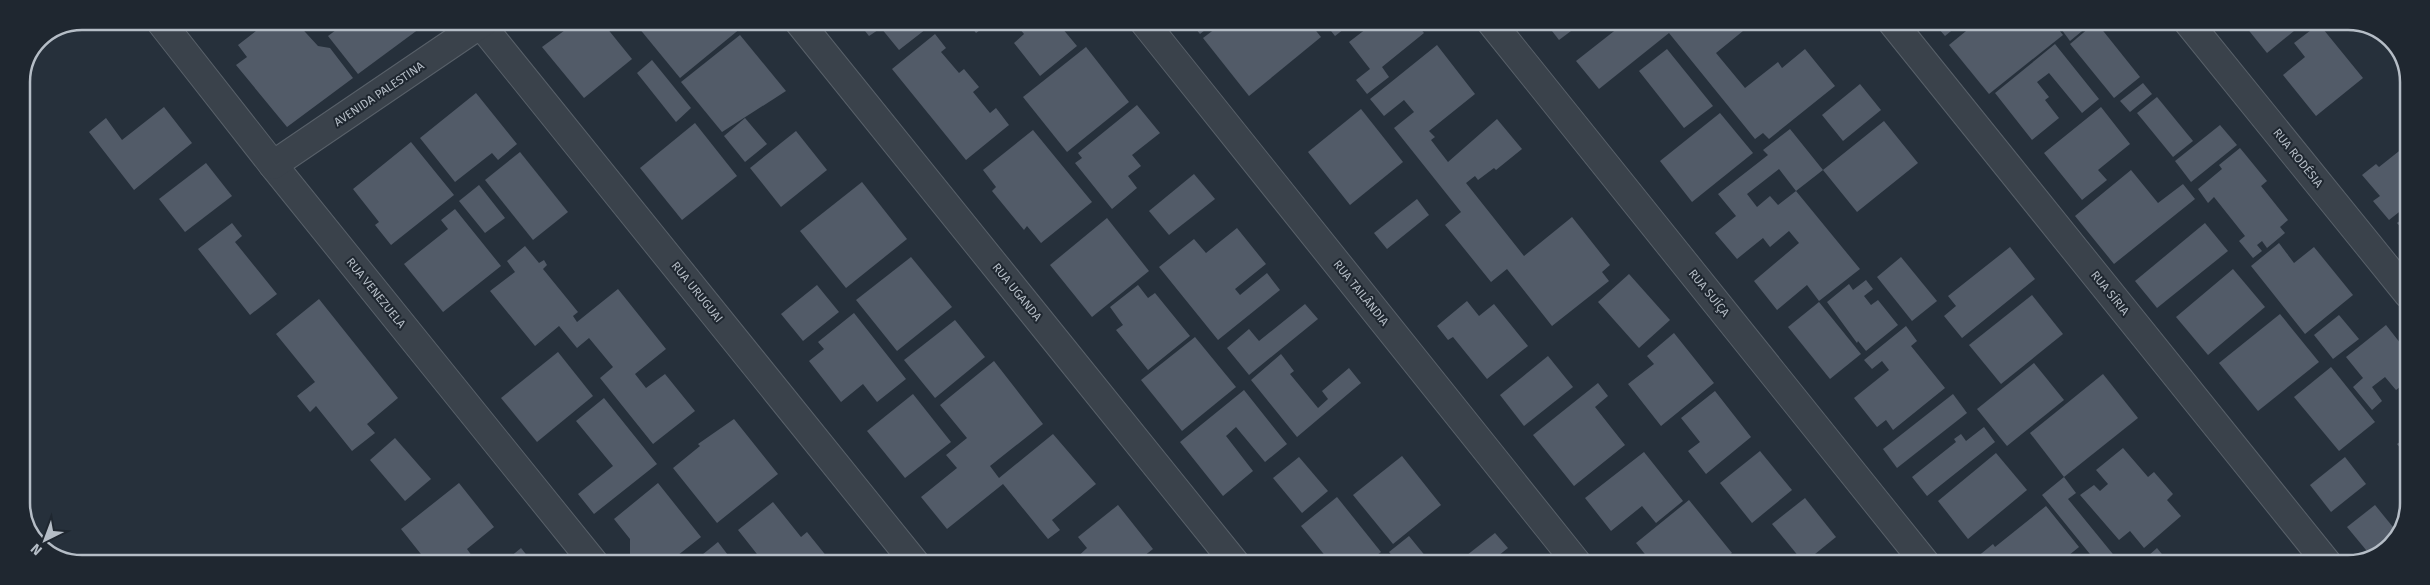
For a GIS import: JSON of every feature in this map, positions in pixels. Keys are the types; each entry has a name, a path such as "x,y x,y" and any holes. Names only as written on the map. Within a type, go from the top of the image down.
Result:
{"street":[{"name":"RUA VENEZUELA","path":"167,30 273,165 588,555"},
{"name":"AVENIDA PALESTINA","path":"273,165 471,30"},
{"name":"RUA URUGUAI","path":"487,30 909,555"},
{"name":"RUA UGANDA","path":"805,30 1229,555"},
{"name":"RUA TAILÂNDIA","path":"1150,30 1571,555"},
{"name":"RUA SUÍÇA","path":"1497,30 1919,555"},
{"name":"RUA SÍRIA","path":"1898,30 2321,555"},
{"name":"RUA RODÉSIA","path":"2194,30 2400,284"}],"building":[{"path":"257,30 303,30 318,46 330,48 353,78 287,127 236,65 247,57 238,45"},
{"path":"336,30 418,30 358,74 328,36"},
{"path":"565,30 608,30 632,59 584,98 542,47"},
{"path":"641,30 739,30 680,78"},
{"path":"864,30 878,30 869,36"},
{"path":"883,30 925,30 899,50"},
{"path":"1021,30 1064,30 1077,46 1040,76 1014,43 1024,34"},
{"path":"1197,30 1205,30 1200,34"},
{"path":"1214,30 1315,30 1321,37 1249,96 1203,38"},
{"path":"1330,30 1343,30 1335,36"},
{"path":"1365,30 1422,30 1424,33 1382,67 1389,77 1367,94 1356,80 1370,69 1349,42"},
{"path":"1551,30 1572,30 1559,40"},
{"path":"1615,30 1744,30 1716,53 1745,88 1778,62 1782,68 1805,49 1835,86 1769,139 1763,133 1755,139 1669,33 1599,89 1576,61"},
{"path":"1940,30 1952,30 1945,36"},
{"path":"1967,30 2059,30 2063,35 1989,94 1949,45"},
{"path":"2062,30 2083,30 2070,41"},
{"path":"2087,30 2102,30 2140,77 2114,98 2070,44"},
{"path":"2248,30 2295,30 2267,53"},
{"path":"2311,30 2324,30 2363,78 2316,116 2283,75 2305,57 2294,43"},
{"path":"935,34 946,48 941,52 959,73 964,69 979,87 973,92 990,113 996,108 1009,125 966,160 892,69"},
{"path":"740,35 786,91 722,132 681,82"},
{"path":"2055,44 2099,99 2082,113 2049,73 2037,82 2049,97 2045,100 2059,118 2032,140 1995,93"},
{"path":"1437,45 1475,94 1429,131 1435,137 1431,140 1448,162 1497,119 1522,149 1496,170 1494,168 1478,180 1475,176 1466,183 1524,256 1572,217 1610,265 1602,272 1609,281 1552,326 1507,269 1491,282 1445,225 1461,212 1394,128 1414,112 1404,100 1384,116 1370,99"},
{"path":"1086,47 1129,102 1067,152 1023,97"},
{"path":"1667,49 1713,106 1684,128 1639,71"},
{"path":"652,60 691,108 676,122 637,73"},
{"path":"2143,83 2152,94 2130,112 2120,101"},
{"path":"1860,84 1881,110 1843,141 1822,115"},
{"path":"476,93 517,144 498,160 492,153 455,182 420,138"},
{"path":"2157,97 2193,141 2173,157 2137,113"},
{"path":"1137,105 1160,133 1132,155 1141,166 1128,176 1137,188 1112,209 1075,163 1082,158 1078,153"},
{"path":"164,107 192,143 134,190 89,132 106,118 122,140"},
{"path":"2101,107 2130,144 2098,170 2107,180 2082,200 2044,153"},
{"path":"1361,109 1403,162 1350,205 1308,152"},
{"path":"1720,113 1753,153 1692,202 1660,161"},
{"path":"745,118 767,144 745,162 724,136"},
{"path":"1884,121 1918,163 1857,212 1823,170"},
{"path":"695,123 737,176 682,220 640,168"},
{"path":"2220,125 2237,145 2191,182 2175,161"},
{"path":"1790,129 1823,170 1796,191 1860,269 1819,301 1807,285 1777,310 1754,281 1799,243 1789,231 1770,247 1763,238 1737,259 1715,233 1736,216 1718,194 1768,155 1763,150","holes":["1779,169 1796,191 1778,205 1770,196 1757,207 1747,194"]},
{"path":"1033,130 1092,202 1041,243 1027,226 1024,230 992,191 996,187 983,170"},
{"path":"796,131 827,170 781,207 750,168"},
{"path":"411,142 454,195 391,245 375,225 379,222 353,189"},
{"path":"2240,148 2267,181 2261,186 2288,220 2280,227 2285,233 2267,248 2262,241 2257,245 2262,251 2253,258 2239,241 2245,236 2214,197 2208,203 2198,189 2222,169 2219,165"},
{"path":"2400,150 2400,211 2389,220 2373,201 2380,196 2362,175 2376,164 2379,167"},
{"path":"520,152 568,212 533,240 485,180"},
{"path":"206,163 232,196 185,232 159,199"},
{"path":"2131,170 2158,203 2183,184 2195,199 2114,264 2075,216"},
{"path":"1194,174 1215,199 1169,235 1149,211"},
{"path":"862,182 907,239 846,288 800,231"},
{"path":"479,185 505,218 485,233 459,201"},
{"path":"1417,199 1429,215 1387,249 1374,233"},
{"path":"455,209 501,266 443,312 404,264 448,229 441,220"},
{"path":"1107,218 1149,271 1092,317 1050,265"},
{"path":"232,223 242,236 235,242 277,294 250,315 198,249"},
{"path":"2205,223 2228,251 2157,308 2135,281"},
{"path":"1237,228 1266,264 1235,289 1240,295 1267,273 1280,290 1218,340 1159,267 1194,239 1206,253"},
{"path":"2279,243 2294,263 2314,247 2353,295 2305,334 2251,266"},
{"path":"525,246 539,263 544,260 547,265 543,269 578,312 573,316 577,322 618,289 666,349 635,374 646,388 665,374 695,411 653,444 600,378 613,367 589,338 577,348 559,326 535,346 490,291 515,272 507,261"},
{"path":"2010,247 2035,279 1962,338 1944,316 1956,306 1948,296"},
{"path":"911,257 952,307 897,351 856,300"},
{"path":"1901,257 1937,301 1912,321 1877,277"},
{"path":"2233,269 2265,307 2208,355 2176,317"},
{"path":"1629,274 1670,320 1639,348 1598,302"},
{"path":"1866,280 1873,289 1864,296 1871,305 1878,300 1898,325 1866,351 1858,341 1857,343 1827,302 1849,284 1853,290"},
{"path":"817,285 839,312 803,341 781,314"},
{"path":"1138,285 1148,298 1155,293 1190,336 1148,370 1116,330 1123,325 1110,307"},
{"path":"2032,295 2063,334 2001,384 1969,345"},
{"path":"319,299 398,398 367,424 375,433 352,451 316,406 310,412 297,396 315,382 276,334"},
{"path":"1467,301 1479,316 1494,304 1528,346 1487,379 1453,337 1448,340 1437,326"},
{"path":"1819,302 1861,354 1830,379 1788,327"},
{"path":"1305,304 1318,319 1249,375 1227,348 1249,329 1259,341"},
{"path":"854,313 906,379 877,402 863,384 841,402 809,361 824,349 818,342"},
{"path":"2280,314 2319,362 2258,411 2219,363"},
{"path":"2339,315 2359,339 2333,359 2314,335"},
{"path":"955,320 985,357 935,398 904,360"},
{"path":"2386,325 2400,343 2400,387 2396,390 2385,377 2372,387 2382,401 2372,410 2353,387 2363,378 2346,357"},
{"path":"1906,326 1917,341 1911,346 1945,388 1893,430 1886,420 1877,427 1854,398 1889,370 1882,361 1872,369 1864,360"},
{"path":"1674,333 1714,383 1661,426 1628,384 1654,364 1647,356"},
{"path":"1195,337 1236,387 1182,431 1141,380"},
{"path":"558,352 593,396 537,442 501,398"},
{"path":"1281,354 1294,371 1290,374 1318,408 1328,399 1322,391 1349,368 1361,383 1297,437 1251,380"},
{"path":"1548,356 1573,387 1524,426 1500,395"},
{"path":"994,361 1043,424 990,466 999,478 1053,434 1096,484 1052,520 1060,530 1048,539 1003,484 947,529 921,497 957,468 946,455 967,438 940,405"},
{"path":"2034,363 2064,400 2007,446 1977,409"},
{"path":"2331,367 2375,422 2339,451 2294,397"},
{"path":"2103,374 2138,418 2064,477 2030,433"},
{"path":"1598,383 1608,396 1595,407 1625,445 1574,486 1533,435"},
{"path":"1244,390 1287,444 1265,462 1236,427 1226,436 1253,471 1223,496 1180,442"},
{"path":"1715,391 1751,437 1706,474 1688,451 1700,442 1681,418"},
{"path":"913,394 951,442 905,478 867,431"},
{"path":"1953,394 1967,413 1897,468 1883,449"},
{"path":"604,398 657,464 594,514 578,494 613,466 576,421"},
{"path":"734,419 778,474 717,523 673,468 700,446 698,444"},
{"path":"1984,427 1995,442 1927,496 1912,477 1956,442 1954,439 1961,434 1966,441"},
{"path":"395,438 431,479 405,501 370,460"},
{"path":"2123,448 2148,477 2154,472 2173,494 2167,500 2181,516 2144,548 2130,531 2119,540 2080,495 2094,485 2100,491 2108,484 2096,470"},
{"path":"1760,451 1792,490 1752,523 1720,483"},
{"path":"1644,452 1683,501 1656,523 1642,506 1611,531 1585,498"},
{"path":"1996,453 2027,490 1968,539 1938,501"},
{"path":"1402,456 1441,505 1393,544 1353,495"},
{"path":"1299,457 1328,491 1302,513 1273,478"},
{"path":"2345,457 2366,484 2331,512 2310,485"},
{"path":"2064,477 2076,493 2068,499 2114,555 2091,555 2042,495"},
{"path":"459,483 494,527 467,549 471,555 422,555 401,529"},
{"path":"658,483 701,537 678,555 630,555 630,539 614,519"},
{"path":"1337,497 1381,552 1377,555 1325,555 1301,526"},
{"path":"1805,498 1836,537 1814,555 1797,555 1772,524"},
{"path":"1689,500 1732,553 1729,555 1646,555 1636,543"},
{"path":"773,502 801,537 807,532 826,555 758,555 738,530"},
{"path":"1118,505 1153,549 1145,555 1080,555 1087,548 1078,537"},
{"path":"2375,505 2393,528 2379,544 2367,551 2347,527"},
{"path":"2046,506 2079,547 2069,555 1980,555 1993,544 1995,547"},
{"path":"1495,533 1508,548 1499,555 1467,555"},
{"path":"1409,536 1424,555 1391,555 1389,552"},
{"path":"718,542 728,555 702,555"},
{"path":"521,548 527,555 513,555"},
{"path":"2157,548 2163,555 2149,555"}]}
